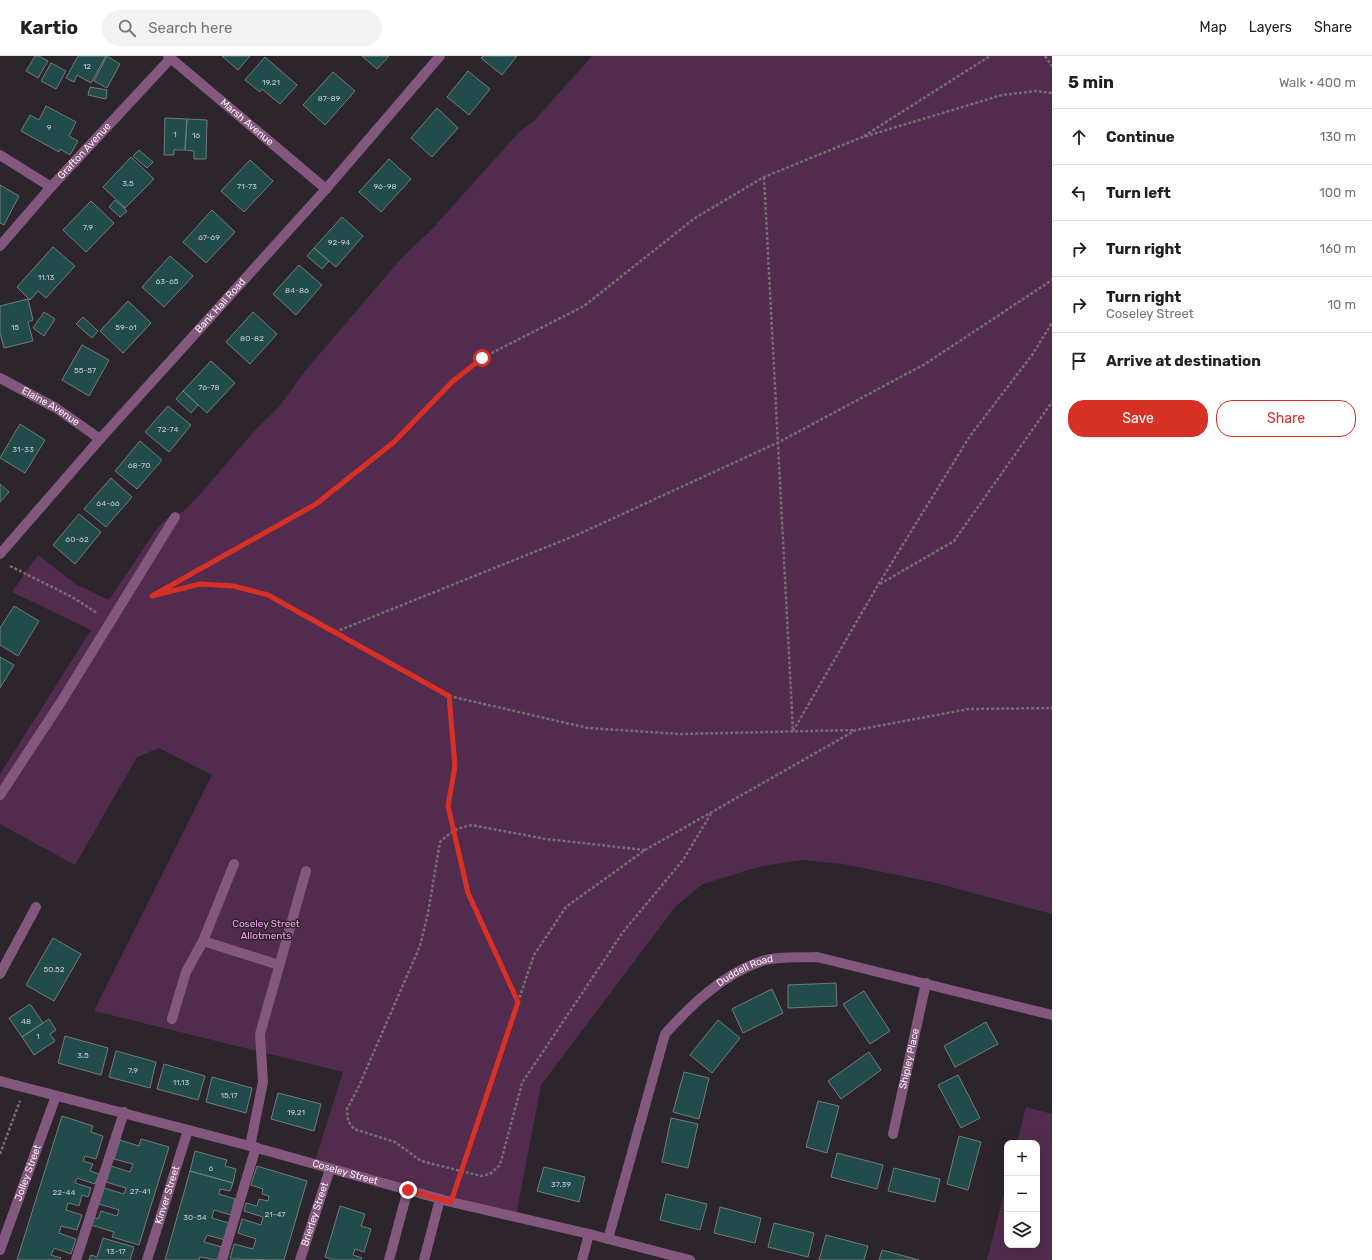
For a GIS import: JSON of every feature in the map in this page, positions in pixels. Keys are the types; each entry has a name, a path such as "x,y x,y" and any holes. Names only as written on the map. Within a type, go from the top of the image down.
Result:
{"street":[{"name":"Bank Hall Road","path":"0,554 100,439 326,189 440,56"},
{"name":"Marsh Avenue","path":"169,57 326,189"},
{"name":"Grafton Avenue","path":"0,246 51,187 169,57"},
{"path":"0,155 51,187"},
{"name":"Elaine Avenue","path":"0,378 56,408 100,439"},
{"path":"0,795 175,517"},
{"path":"172,1019 186,972 203,941 234,864"},
{"path":"222,1260 253,1146 263,1082 260,1034 306,871"},
{"path":"0,974 36,907"},
{"path":"203,941 279,965"},
{"name":"Duddell Road","path":"608,1239 665,1034 688,1008 733,975 760,962 784,958 817,957 1052,1015"},
{"name":"Shipley Place","path":"893,1134 926,984"},
{"name":"Coseley Street","path":"0,1081 253,1146 451,1202 589,1234 690,1260"},
{"name":"Jolley Street","path":"0,1250 56,1096"},
{"path":"76,1260 124,1112"},
{"name":"Kinver Street","path":"147,1260 188,1130"},
{"name":"Brierley Street","path":"300,1260 330,1169"},
{"path":"389,1260 408,1190"},
{"path":"424,1260 440,1199"},
{"path":"582,1260 589,1234"}],"path":[{"path":"860,138 990,56"},
{"path":"1045,56 1052,66"},
{"path":"152,596 316,504 394,442 452,382 482,358 584,306 695,218 764,177 860,138 1002,95 1036,91 1052,93"},
{"path":"764,177 793,731"},
{"path":"335,632 579,534 779,442 925,364 1052,280"},
{"path":"793,731 878,585 970,436 1032,355 1052,323"},
{"path":"878,585 954,541 1052,402"},
{"path":"6,565 72,597 110,622"},
{"path":"145,598 200,584 233,586 268,595 449,696 588,728 680,734 856,730 969,709 1052,708"},
{"path":"449,696 455,766 448,806 468,893 518,1002"},
{"path":"451,1202 534,955 566,907 645,850 856,730"},
{"path":"645,850 546,839 472,825 454,830 440,842 420,946 359,1086 347,1109 348,1121 354,1129 395,1142 421,1162 481,1176 490,1174 500,1165 522,1083 623,932 683,860 712,812"},
{"path":"0,1154 26,1088"}],"green space":[{"name":"Coseley Street Allotments","path":"592,56 1052,56 1052,914 932,882 843,864 803,860 762,866 703,884 676,906 541,1085 516,1216 314,1164 343,1072 94,1011 212,775 159,748 137,757 75,865 0,824 0,774 91,630 12,592 38,555 77,585 109,600 158,527 169,517 184,511 202,492 256,429 278,408 306,370 399,261 433,228 520,131 534,121"},
{"path":"1026,1107 1052,1114 1052,1260 987,1260 1004,1194 1004,1248 1040,1248 1040,1140 1018,1140"}],"building":[{"path":"35,56 39,56 48,61 38,78 26,71"},
{"path":"78,56 106,56 91,83 77,75 74,82 66,78"},
{"path":"107,56 120,64 107,88 94,81"},
{"path":"222,56 250,56 238,70"},
{"path":"362,56 389,56 377,69"},
{"path":"483,56 517,56 502,75 481,58"},
{"path":"265,57 297,85 280,104 262,89 260,92 245,80"},
{"path":"51,63 66,71 56,89 41,81"},
{"path":"468,71 490,89 469,115 447,97"},
{"path":"333,72 355,91 325,125 303,105"},
{"path":"90,87 107,90 106,99 88,95"},
{"path":"46,106 76,122 69,136 78,141 70,155 60,149 59,152 21,131 30,115 39,120"},
{"path":"437,108 458,128 432,157 411,138"},
{"path":"165,118 187,119 185,150 174,150 174,155 164,155"},
{"path":"187,119 207,120 206,159 194,159 194,151 185,150"},
{"path":"139,150 153,162 147,168 133,156"},
{"path":"131,157 154,179 125,208 103,187"},
{"path":"389,159 411,179 381,212 359,192"},
{"path":"250,160 273,181 244,212 221,191"},
{"path":"0,185 19,196 4,225 0,223"},
{"path":"115,200 127,211 120,217 109,207"},
{"path":"91,201 114,223 86,252 63,230"},
{"path":"212,210 235,232 206,263 183,242"},
{"path":"342,217 363,236 336,267 314,248"},
{"path":"53,247 75,266 46,298 38,291 30,300 17,287"},
{"path":"314,248 329,261 322,269 307,256"},
{"path":"170,256 193,276 164,307 142,287"},
{"path":"299,265 322,285 296,315 273,294"},
{"path":"28,299 33,320 28,322 33,341 4,348 0,333 0,306"},
{"path":"128,301 151,323 123,353 100,331"},
{"path":"44,312 55,319 44,336 33,328"},
{"path":"253,312 277,334 250,364 226,342"},
{"path":"83,317 98,331 92,338 76,324"},
{"path":"82,345 109,360 89,396 62,380"},
{"path":"211,361 235,383 207,413 183,391"},
{"path":"183,391 198,405 191,413 176,399"},
{"path":"168,406 191,425 169,452 145,432"},
{"path":"20,424 45,440 25,473 0,458"},
{"path":"140,441 162,460 137,489 115,471"},
{"path":"111,478 132,497 106,527 84,509"},
{"path":"0,484 9,492 0,502"},
{"path":"79,514 101,532 75,564 53,545"},
{"path":"14,606 39,621 18,656 0,645 0,628"},
{"path":"0,657 14,665 0,688"},
{"path":"53,938 81,954 54,1001 26,985"},
{"path":"836,983 837,1006 788,1008 788,985"},
{"path":"772,989 783,1013 743,1033 732,1009"},
{"path":"864,991 890,1031 870,1044 843,1004"},
{"path":"30,1004 43,1023 22,1037 9,1018"},
{"path":"49,1019 56,1030 50,1034 55,1041 34,1055 22,1037"},
{"path":"718,1020 740,1038 712,1073 690,1055"},
{"path":"986,1022 998,1044 955,1067 944,1046"},
{"path":"65,1036 108,1048 101,1075 58,1063"},
{"path":"116,1051 156,1062 150,1088 109,1077"},
{"path":"869,1052 881,1070 841,1099 828,1081"},
{"path":"164,1064 205,1076 198,1100 157,1089"},
{"path":"684,1072 709,1078 699,1119 673,1112"},
{"path":"958,1075 980,1118 961,1128 938,1085"},
{"path":"212,1077 252,1088 246,1113 206,1102"},
{"path":"278,1093 321,1104 314,1131 271,1119"},
{"path":"818,1101 839,1106 827,1153 806,1147"},
{"path":"62,1116 93,1126 91,1132 103,1136 96,1159 85,1156 83,1161 93,1164 90,1171 99,1174 95,1184 77,1178 75,1183 91,1188 88,1197 82,1195 79,1206 68,1203 66,1210 82,1215 77,1230 61,1226 59,1233 76,1239 71,1254 54,1248 51,1255 61,1258 60,1260 17,1260"},
{"path":"671,1118 698,1124 688,1168 662,1162"},
{"path":"959,1136 981,1142 968,1190 947,1184"},
{"path":"141,1139 169,1147 139,1245 112,1237 114,1232 91,1225 94,1217 98,1219 101,1211 117,1216 119,1210 99,1204 104,1188 124,1194 126,1188 106,1182 111,1166 130,1172 133,1164 114,1159 120,1140 139,1146"},
{"path":"195,1151 227,1160 225,1166 236,1169 233,1183 190,1171"},
{"path":"837,1153 883,1165 877,1189 831,1177"},
{"path":"257,1166 307,1181 284,1260 230,1259 234,1244 253,1249 256,1239 238,1233 242,1219 261,1225 263,1217 244,1211 246,1203 257,1206 259,1199 268,1201 269,1196 262,1194 263,1189 251,1185"},
{"path":"544,1167 585,1177 579,1202 537,1191"},
{"path":"894,1168 940,1179 935,1202 888,1191"},
{"path":"190,1171 233,1183 230,1191 220,1189 219,1194 235,1199 231,1215 214,1210 212,1218 229,1223 225,1240 207,1235 204,1242 222,1247 218,1260 200,1257 199,1260 165,1260"},
{"path":"666,1194 707,1204 700,1230 660,1220"},
{"path":"340,1206 365,1214 361,1226 371,1229 364,1252 355,1249 353,1255 362,1258 361,1260 335,1260 325,1257"},
{"path":"720,1207 761,1218 755,1243 714,1233"},
{"path":"774,1223 814,1233 808,1257 768,1247"},
{"path":"826,1235 868,1246 864,1260 819,1260"},
{"path":"103,1238 134,1247 130,1260 89,1260 91,1255 97,1257"},
{"path":"882,1250 919,1260 879,1260"}],"route":[{"path":"408,1190 451,1202 518,1002 468,893 448,806 455,766 449,696 268,595 233,586 200,584 152,596 316,504 394,442 452,382 482,358"}]}
